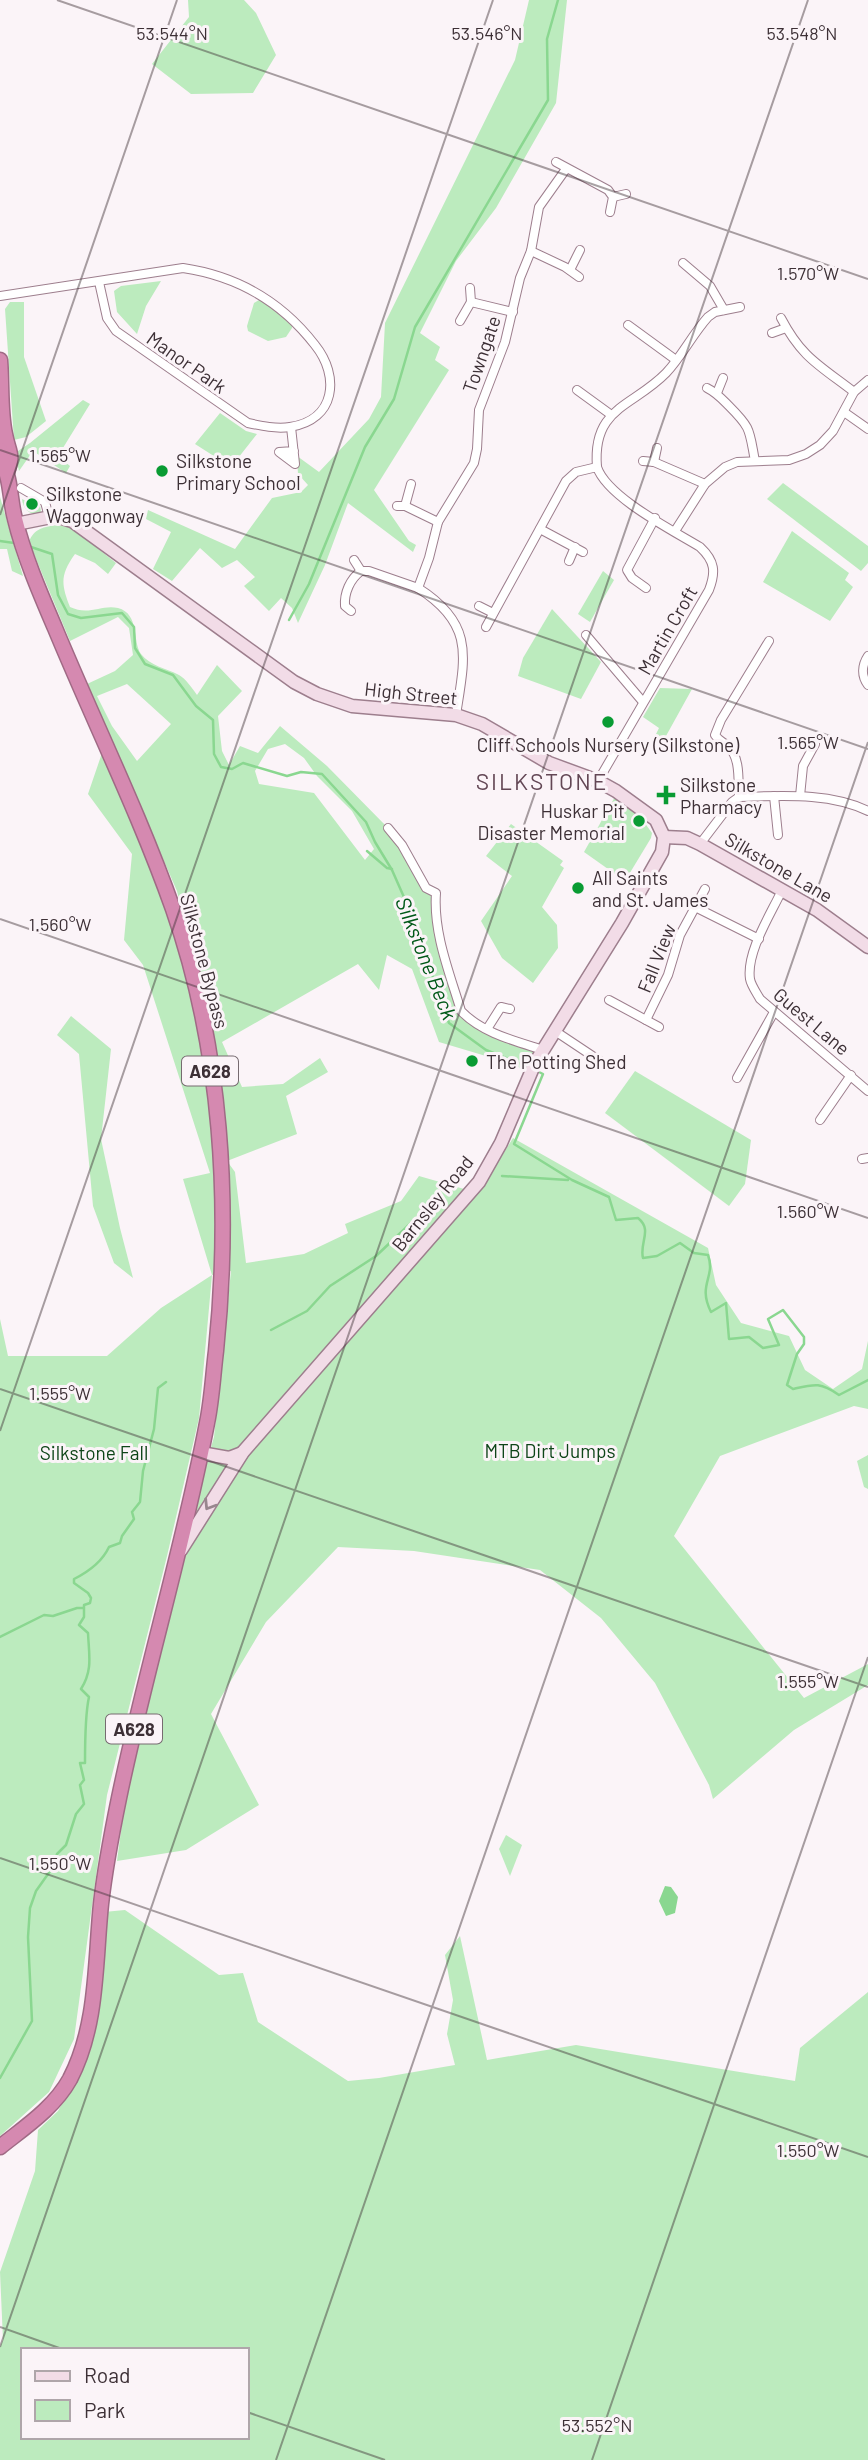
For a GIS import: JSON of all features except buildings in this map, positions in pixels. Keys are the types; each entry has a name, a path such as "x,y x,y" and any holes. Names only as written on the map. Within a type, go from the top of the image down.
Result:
{"highway":[{"name":"A628","path":"0,360 2,445 10,448 15,486"},
{"name":"Silkstone Bypass","path":"15,486 16,524 35,582 144,830 170,902 194,983 207,1044 220,1149 223,1215 220,1308 208,1418 176,1559"},
{"name":"Barnsley Road","path":"0,2147 59,2096 78,2060 91,2015 101,1901 118,1803 136,1717 176,1559"}],"street":[{"path":"556,162 608,190 613,197 610,212"},
{"name":"Towngate","path":"418,589 438,522 474,463 479,410 505,342 520,278 531,251 539,207 566,169"},
{"path":"613,197 626,194"},
{"path":"570,270 580,250"},
{"path":"531,251 579,277"},
{"path":"683,263 694,277 710,285 724,310"},
{"name":"Manor Park","path":"0,296 183,268 209,272 237,281 281,309 317,346 329,370 332,385 328,402 321,413 308,422 291,427 268,428 248,423 116,331 107,318 99,282"},
{"name":"Towngate","path":"460,321 471,302 470,288"},
{"name":"Towngate","path":"471,302 513,312"},
{"path":"485,627 566,481 576,472 597,467 596,450 610,414 664,375 708,317 740,307"},
{"path":"781,318 797,345 813,363 853,392"},
{"path":"628,325 676,360"},
{"path":"772,333 786,328"},
{"path":"636,344 642,336"},
{"path":"717,393 723,379"},
{"path":"675,531 705,484 725,467 737,462 789,460 820,445 833,431 853,392 868,380"},
{"path":"707,388 717,393 746,422 755,461"},
{"path":"577,390 610,414"},
{"path":"586,410 593,401"},
{"path":"844,412 868,429"},
{"path":"291,427 294,451"},
{"path":"654,462 657,448"},
{"path":"643,461 654,462 705,484"},
{"name":"Martin Croft","path":"597,467 608,485 622,498 675,531 709,556 713,562 713,578 598,781"},
{"path":"411,484 401,506 438,522"},
{"path":"15,486 45,502 49,517 16,524"},
{"name":"High Street","path":"49,517 57,516 72,521 270,666 317,694 352,706 456,715 482,723 549,763 616,790 656,820 664,837"},
{"name":"Martin Croft","path":"646,588 632,578 627,570 655,519"},
{"path":"540,529 579,550 569,561"},
{"path":"354,560 362,571"},
{"path":"336,610 348,609 346,592 356,575 362,571 369,571 418,589 444,607 461,636 464,661 456,715"},
{"path":"479,606 493,613"},
{"name":"Martin Croft","path":"586,635 598,641 643,702"},
{"path":"739,797 737,762 732,752 715,735 721,720 769,641"},
{"path":"868,656 863,668 864,680 868,685"},
{"path":"800,796 802,772 815,744"},
{"path":"810,754 820,760"},
{"path":"774,796 778,835"},
{"path":"701,844 732,802 739,797 800,796 846,803 868,811"},
{"path":"388,828 402,845 426,888 440,890 435,909 442,948 461,1012 486,1029 543,1050"},
{"name":"Silkstone Lane","path":"664,837 687,838 701,844 817,910 868,947"},
{"name":"Barnsley Road","path":"176,1559 243,1452 479,1182 501,1143 528,1076 622,923 662,852 664,837"},
{"name":"Fall View","path":"646,1020 668,975 680,934 705,889"},
{"name":"Guest Lane","path":"782,890 750,964 750,981 760,999 868,1091"},
{"name":"Fall View","path":"695,907 759,939"},
{"name":"Fall View","path":"609,1000 659,1027"},
{"path":"486,1029 502,1007"},
{"path":"737,1078 774,1012"},
{"path":"555,1031 606,1065"},
{"path":"743,1068 752,1073"},
{"path":"820,1120 830,1113 850,1075"},
{"path":"201,1453 229,1458 243,1452"}],"green space":[{"path":"188,0 244,0 256,13 276,55 253,93 191,94 152,64 189,17"},
{"path":"529,0 567,0 556,103 496,208 456,261 420,333 440,347 435,360 449,370 374,490 409,541 416,545 413,552 348,503 325,565 298,623 292,608 281,598 269,611 244,586 255,577 237,560 222,568 200,548 172,581 153,569 171,532 146,519 148,510 235,549 272,498 301,492 308,485 298,474 297,456 319,472 369,419 381,397 385,323 515,60"},
{"path":"161,281 146,306 137,334 117,312 114,291 121,286"},
{"path":"264,300 292,323 286,337 268,341 248,331 254,303"},
{"path":"10,302 24,302 24,357 46,421 26,437 14,440 5,309"},
{"path":"83,400 90,404 58,456 70,466 66,473 33,451 19,471 15,453"},
{"path":"220,413 246,431 257,434 231,467 195,444"},
{"path":"783,483 868,546 868,563 861,571 767,499"},
{"path":"0,497 23,576 12,571 7,549 0,549"},
{"path":"22,499 30,499 40,505 41,512 28,511"},
{"name":"MTB Dirt Jumps","path":"58,525 72,528 116,563 108,574 95,563 75,554 64,574 65,592 70,607 83,610 112,607 125,611 133,622 141,654 154,664 182,677 197,695 217,665 242,691 218,716 222,751 229,765 240,746 258,753 280,726 327,766 388,828 426,888 436,893 442,948 468,1018 543,1050 529,1076 516,1065 439,1042 412,969 387,955 379,990 358,964 222,1042 242,1087 283,1084 320,1058 328,1072 286,1096 297,1134 227,1161 235,1172 246,1263 304,1254 348,1233 345,1224 401,1201 419,1176 471,1191 481,1189 513,1138 708,1248 716,1285 741,1323 789,1336 805,1370 833,1389 862,1369 868,1341 868,1409 854,1406 720,1456 674,1536 804,1698 868,1664 868,1685 794,1730 713,1799 709,1785 655,1683 601,1618 540,1570 414,1551 338,1547 266,1622 211,1714 259,1805 186,1850 117,1861 125,1801 193,1510 214,1437 231,1271 212,1275 183,1179 210,1173 143,965 124,940 132,854 88,794 102,753 106,755 170,914 191,985 226,1159 226,1131 208,1016 177,891 87,684 115,671 133,655 129,628 118,617 70,641 29,542 37,531","holes":["127,684 171,724 137,761 112,726 97,696","285,744 304,758 317,776 352,811 374,849 365,860 314,793 259,784 255,771 268,749"]},
{"path":"792,531 849,573 845,580 853,587 830,621 763,582"},
{"path":"603,571 614,580 590,622 578,614"},
{"path":"552,609 601,662 581,699 518,676 523,658"},
{"path":"660,688 692,689 661,745 653,740 659,728 643,717"},
{"path":"616,795 636,811 652,833 625,881 584,852"},
{"path":"511,824 563,861 560,865 564,868 542,907 557,925 558,948 533,983 502,958 481,921 512,876 486,856"},
{"path":"71,1016 111,1049 101,1139 133,1278 114,1263 93,1206 79,1054 57,1035"},
{"path":"635,1071 751,1140 745,1184 729,1206 605,1113"},
{"name":"Silkstone Fall","path":"212,1275 199,1418 107,1795 74,2039 49,2092 0,2136 0,1319 8,1356 107,1356 161,1308"},
{"path":"868,1455 868,1489 864,1487 857,1461"},
{"path":"506,1835 522,1845 510,1876 499,1849"},
{"path":"125,1910 219,1975 243,1973 258,2022 348,2081 455,2065 447,2034 453,2000 445,1955 460,1936 487,2060 576,2045 795,2081 800,2048 868,1992 868,2460 0,2460 0,2347 3,2340 0,2272 35,2171 38,2130 58,2111 73,2083 104,1912"}],"shaded area":[{"path":"665,1886 671,1887 678,1897 675,1913 666,1916 659,1901"}],"waterway":[{"path":"289,620 309,584 365,447 394,399 415,327 548,100 547,39 558,0"},
{"name":"Silkstone Beck","path":"0,541 14,543"},
{"name":"Silkstone Beck","path":"31,547 52,554 58,595 68,614 81,618 122,613 134,627 135,648 145,664 173,675 196,706 213,720 214,754 221,767 232,769 243,763 287,776 301,772 322,774 366,822 392,870 407,904 449,1023 486,1050 529,1067"},
{"path":"367,851 387,868 392,869"},
{"name":"Silkstone Beck","path":"535,1070 543,1074 514,1144 572,1180 609,1197 616,1220 638,1218 645,1227 643,1258 657,1256 680,1243 694,1253 708,1255 710,1270 706,1288 707,1302 711,1312 726,1303 729,1339 749,1337 763,1348 779,1345 768,1319 783,1310 804,1337 804,1344 797,1354 787,1385 793,1389 822,1386 839,1395 868,1380"},
{"path":"502,1176 568,1180"},
{"path":"271,1330 307,1311 330,1286 376,1256 413,1221 438,1206"},
{"path":"0,2078 32,2021 28,1937 30,1908 36,1891 53,1867 57,1854 66,1845 76,1814 84,1804 80,1785 84,1780 80,1763 85,1763 89,1697 81,1689 89,1669 89,1655 88,1633 79,1625 84,1617 84,1605 90,1603 91,1598 74,1583 74,1579 94,1566 109,1547 120,1543 134,1519 132,1512 140,1502 143,1471 154,1429 158,1388 166,1382"},
{"path":"0,1637 44,1615 53,1616 83,1608"}],"place":[{"name":"Silkstone Primary School","path":"162,471"},
{"name":"Silkstone Waggonway","path":"32,504"},
{"name":"Cliff Schools Nursery (Silkstone)","path":"608,722"},
{"name":"Silkstone Pharmacy","path":"666,795"},
{"name":"Huskar Pit Disaster Memorial","path":"639,821"},
{"name":"All Saints and St. James","path":"578,888"},
{"name":"The Potting Shed","path":"472,1061"}],"district":[{"name":"SILKSTONE","path":"542,781"}]}
